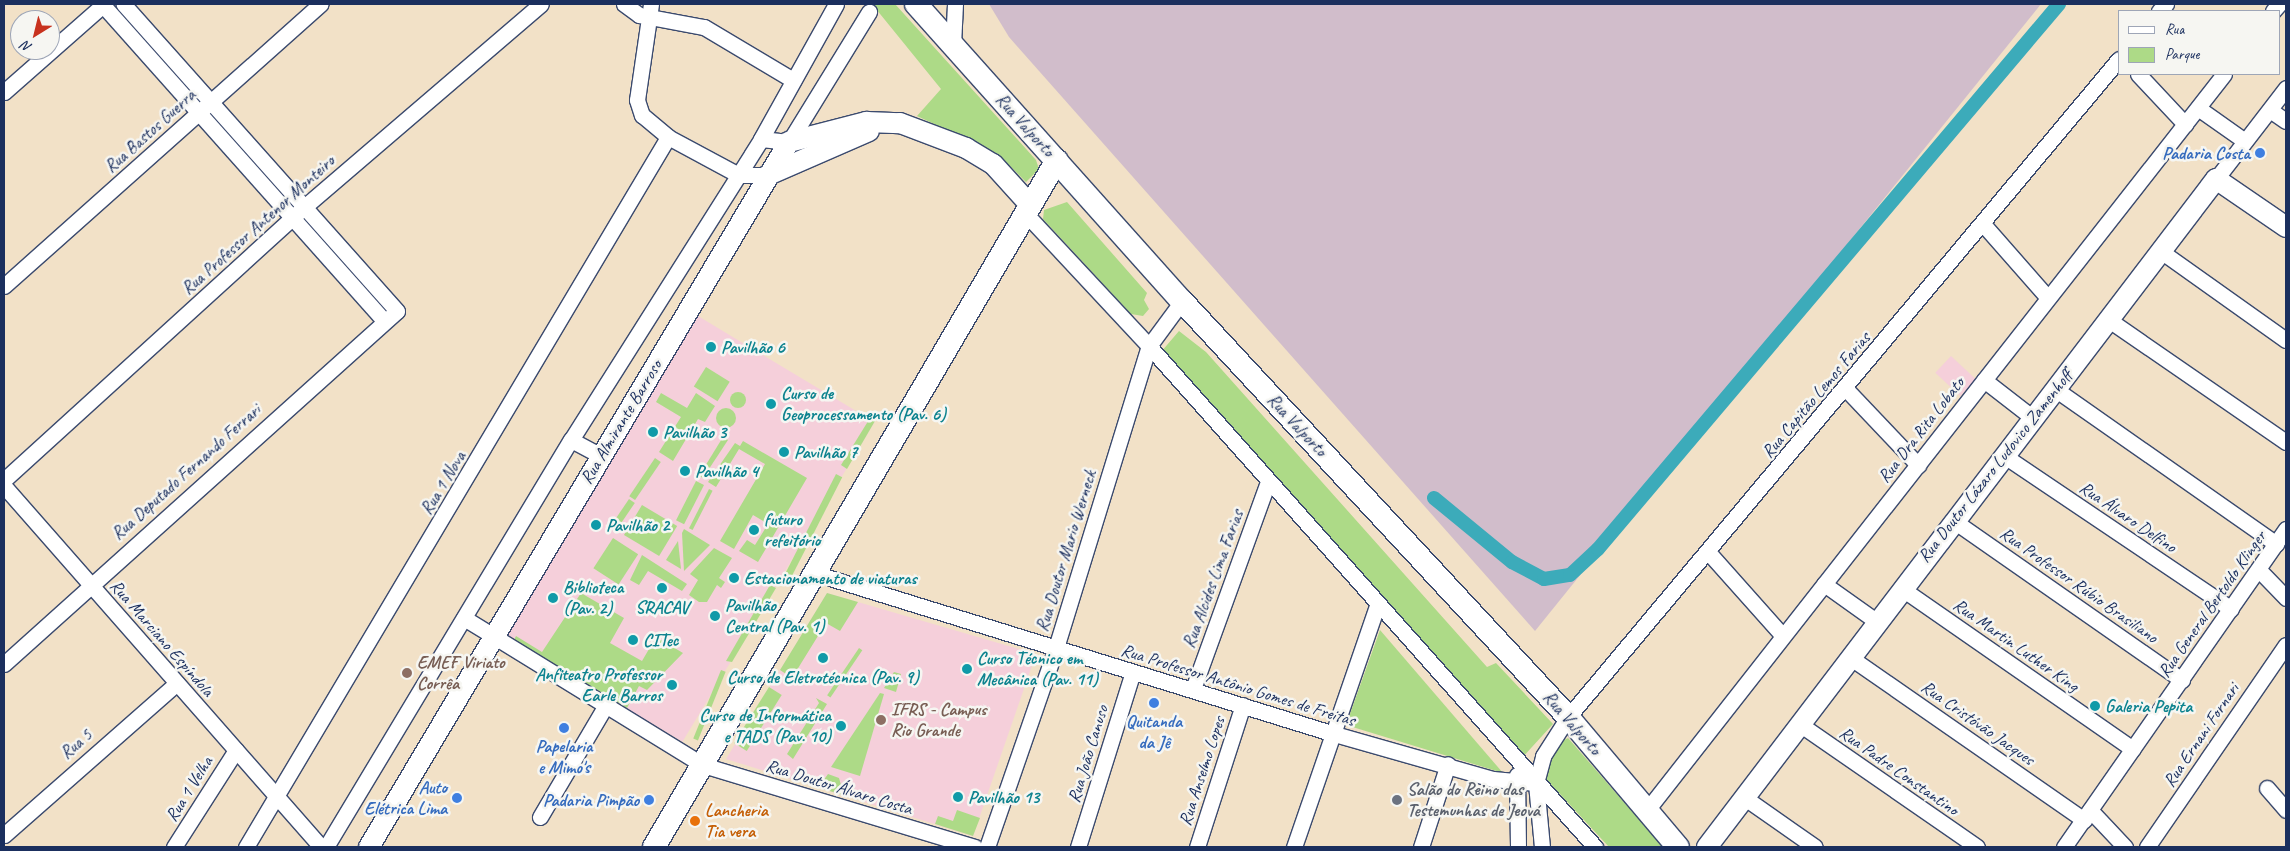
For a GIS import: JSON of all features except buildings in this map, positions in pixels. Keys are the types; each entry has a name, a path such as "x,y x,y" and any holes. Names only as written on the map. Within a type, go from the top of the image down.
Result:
{"main road":[{"name":"Rua Valporto","path":"916,4 1058,160 1182,301 1568,717 1678,847"},
{"path":"654,847 817,574 1027,209 1058,160"}],"street":[{"path":"4,92 103,4 199,113 297,213"},
{"path":"123,4 210,102 384,321"},
{"name":"Rua Bastos Guerra","path":"4,286 320,4"},
{"name":"Rua Professor Antenor Monteiro","path":"4,480 297,213 542,4"},
{"path":"624,4 639,15 651,10 704,27 793,80"},
{"path":"326,847 571,440 761,139 836,4"},
{"path":"953,45 955,4"},
{"path":"651,10 637,100 642,115 668,136 739,175 768,175 866,127"},
{"name":"Rua Almirante Barroso","path":"357,847 372,840 768,175 868,12"},
{"name":"Rua Capitão Lemos Farias","path":"1542,847 1536,783 1543,756 1568,717 1709,553 2118,60"},
{"path":"2139,75 2185,124"},
{"name":"Rua Dra Rita Lobato","path":"1647,810 1782,635 1918,465 2223,75"},
{"name":"Rua Doutor Lázaro Ludovico Zamenhoff","path":"1707,847 1852,658 1876,621 1901,588 2162,252 2286,88"},
{"path":"2198,108 2245,141"},
{"path":"2270,110 2286,121"},
{"path":"761,139 788,142 866,127 900,131 967,161 1027,209 1520,767 1595,847"},
{"name":"Rua 1 Nova","path":"246,847 275,795 520,392 668,136"},
{"path":"2216,179 2286,227"},
{"name":"Rua Deputado Fernando Ferrari","path":"4,664 90,584 397,311 297,213"},
{"path":"1983,224 2048,298"},
{"path":"2162,252 2286,340"},
{"name":"Rua Doutor Mario Werneck","path":"988,847 1055,650 1149,346 1182,301"},
{"path":"2109,320 2286,442"},
{"path":"1984,380 2033,418"},
{"path":"1846,389 1918,465"},
{"path":"2055,389 2276,544"},
{"path":"571,440 601,456"},
{"name":"Rua Álvaro Delfino","path":"2003,455 2231,609"},
{"name":"Rua Alcides Lima Farias","path":"1193,689 1268,482"},
{"name":"Rua Marciano Espíndola","path":"4,486 321,847"},
{"name":"Rua Professor Rúbio Brasiliano","path":"1954,521 2182,680"},
{"name":"Rua General Bertoldo Klinger","path":"2064,847 2286,530"},
{"path":"1709,553 1782,635"},
{"path":"2259,570 2286,598"},
{"name":"Rua Professor Antônio Gomes de Freitas","path":"817,574 1055,650 1193,689 1331,733 1515,784 1536,783"},
{"path":"1824,584 1876,621"},
{"name":"Rua Martin Luther King","path":"1901,588 2133,749"},
{"path":"1294,847 1331,733 1377,606"},
{"name":"Rua Doutor Álvaro Costa","path":"464,618 703,765 975,847"},
{"name":"Rua Ernani Fornari","path":"2147,847 2286,645"},
{"name":"Rua Cristóvão Jacques","path":"1852,658 2087,815 2125,847"},
{"name":"Rua João Canuso","path":"1078,847 1133,672"},
{"name":"Rua 5","path":"4,835 177,683"},
{"path":"540,817 606,705"},
{"name":"Rua Anselmo Lopes","path":"1198,847 1243,705"},
{"name":"Rua Padre Constantino","path":"1801,725 1977,847"},
{"name":"Rua 1 Velha","path":"174,847 236,750"},
{"path":"1518,847 1515,784 1520,767 1543,756"},
{"path":"1421,847 1448,764"},
{"path":"2266,788 2286,810"},
{"path":"1745,798 1815,847"},
{"name":"Rua Marciano Espíndola","path":"292,814 308,847"}],"shaded area":[{"path":"989,4 2041,4 1535,631 1009,37"},
{"path":"698,316 875,422 682,742 506,636"},
{"path":"1951,356 1976,379 1960,396 1935,373"},
{"name":"IFRS - Campus Rio Grande","path":"827,593 1036,654 973,836 726,759"}],"green space":[{"path":"872,4 895,4 1036,160 1039,169 1026,182 998,154 917,116 941,89"},
{"path":"1067,202 1147,293 1144,300 1149,309 1143,316 1131,314 1043,219 1044,210"},
{"path":"1179,331 1206,352 1487,667 1496,663 1553,724 1520,760 1161,352"},
{"path":"706,367 730,382 718,401 694,387"},
{"path":"735,392 741,392 746,397 744,406 735,408 730,403 730,397"},
{"path":"661,393 687,408 696,393 715,406 705,422 698,419 673,461 659,452 681,417 656,402"},
{"path":"722,408 730,408 736,414 736,422 730,428 722,428 716,422 716,414"},
{"path":"870,418 875,421 847,469 841,465"},
{"path":"723,437 728,440 703,478 699,476"},
{"path":"743,441 807,478 758,562 739,551 747,540 755,545 768,524 753,515 734,549 720,541 765,464 739,449 716,487 708,482 735,443 740,446"},
{"path":"655,458 661,462 635,500 629,496"},
{"path":"836,474 842,477 790,579 784,576"},
{"path":"696,481 704,485 684,524 676,520"},
{"path":"709,489 713,491 693,530 689,528"},
{"path":"629,499 635,503 618,528 612,524"},
{"path":"642,505 677,526 659,556 624,535"},
{"path":"684,529 710,545 684,571 682,533"},
{"path":"613,538 638,554 619,585 593,568"},
{"path":"678,541 681,569 666,560"},
{"path":"714,548 732,558 719,578 725,582 721,588 717,585 707,602 699,602 689,595 698,580 690,574"},
{"path":"642,555 687,584 682,591 648,571 639,585 630,580"},
{"path":"770,585 776,588 732,662 726,661"},
{"path":"581,593 624,618 610,643 642,661 656,637 683,653 647,690 639,686 627,708 514,640 516,636 542,652"},
{"path":"827,593 858,602 840,631 826,623 792,678 780,670"},
{"path":"1380,630 1503,773 1346,725"},
{"path":"859,648 862,650 830,697 827,695"},
{"path":"721,670 726,672 698,740 693,739"},
{"path":"894,672 901,674 896,692 884,688"},
{"path":"769,687 782,695 747,751 734,743"},
{"path":"880,693 884,694 860,776 831,767"},
{"path":"816,698 827,704 793,759 787,754 819,703"},
{"path":"1568,738 1663,847 1609,847 1546,779 1544,772 1559,743"},
{"path":"798,770 821,784 828,774 839,778 843,792 865,802 791,779"},
{"path":"957,810 980,818 973,836 935,824 938,816 953,821"}],"waterway":[{"path":"1434,498 1512,562 1544,579 1570,575 1598,549 2059,4"}],"place":[{"name":"Padaria Costa","path":"2260,153"},
{"name":"Pavilhão 6","path":"711,347"},
{"name":"Curso de Geoprocessamento (Pav. 6)","path":"771,404"},
{"name":"Pavilhão 3","path":"653,432"},
{"name":"Pavilhão 7","path":"784,452"},
{"name":"Pavilhão 4","path":"685,471"},
{"name":"Pavilhão 2","path":"596,525"},
{"name":"futuro refeitório","path":"754,530"},
{"name":"Estacionamento de viaturas","path":"734,578"},
{"name":"SRACAV","path":"662,588"},
{"name":"Biblioteca (Pav. 2)","path":"553,598"},
{"name":"Pavilhão Central (Pav. 1)","path":"715,616"},
{"name":"CITec","path":"633,640"},
{"name":"Curso de Eletrotécnica (Pav. 9)","path":"823,658"},
{"name":"Curso Técnico em Mecânica (Pav. 11)","path":"967,669"},
{"name":"EMEF Viriato Corrêa","path":"407,673"},
{"name":"Anfiteatro Professor Earle Barros","path":"672,685"},
{"name":"Quitanda da Jê","path":"1154,703"},
{"name":"Galeria Pepita","path":"2095,706"},
{"name":"IFRS - Campus Rio Grande","path":"881,720"},
{"name":"Curso de Informática e TADS (Pav. 10)","path":"841,726"},
{"name":"Papelaria e Mimo's","path":"564,728"},
{"name":"Pavilhão 13","path":"958,797"},
{"name":"Auto Elétrica Lima","path":"457,798"},
{"name":"Padaria Pimpão","path":"649,800"},
{"name":"Salão do Reino das Testemunhas de Jeová","path":"1397,800"},
{"name":"Lancheria Tia vera","path":"695,821"}]}
